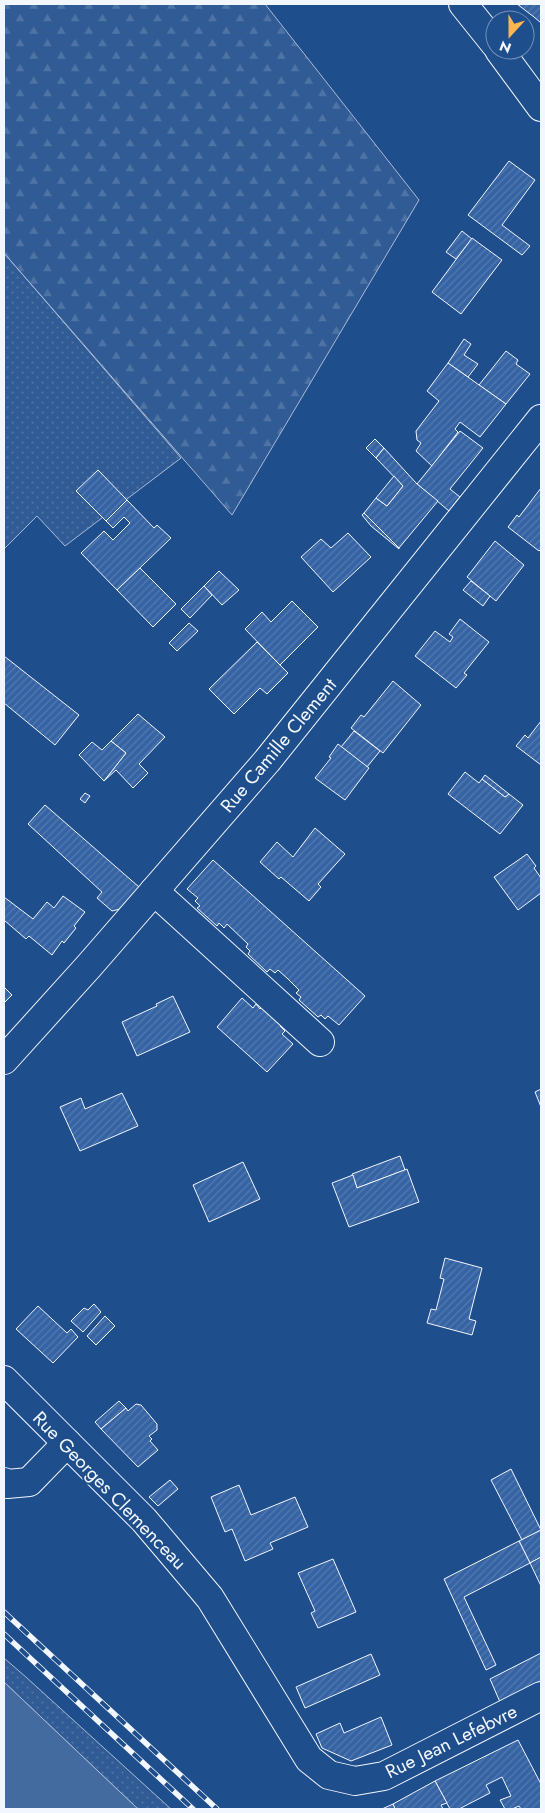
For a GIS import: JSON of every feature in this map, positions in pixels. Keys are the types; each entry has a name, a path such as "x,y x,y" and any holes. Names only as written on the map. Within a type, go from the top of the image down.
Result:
{"street":[{"path":"463,4 485,32"},
{"path":"506,60 541,107"},
{"name":"Rue Camille Clement","path":"4,1060 267,761 541,419"},
{"path":"154,891 320,1042"},
{"name":"Rue Georges Clemenceau","path":"4,1380 144,1520 210,1598 309,1759 329,1775"},
{"path":"4,1482 7,1484 29,1482 67,1443"},
{"name":"Rue Jean Lefebvre","path":"329,1775 355,1782 384,1776 541,1696"}],"green space":[{"path":"4,4 265,4 419,200 232,515 4,253"},
{"path":"4,253 181,458 65,546 37,516 4,549"},
{"path":"4,1658 171,1809 138,1809 4,1682"}],"shaded area":[{"path":"4,1682 138,1809 4,1809"}],"building":[{"path":"517,4 541,4 541,23 535,18 535,10 525,10"},
{"path":"509,161 535,180 502,225 530,246 522,255 468,215"},
{"path":"462,231 472,239 456,259 446,252"},
{"path":"472,238 502,260 461,314 432,292"},
{"path":"464,339 471,344 464,355 478,364 468,377 448,363"},
{"path":"506,351 518,360 516,364 530,374 506,404 479,385"},
{"path":"448,363 506,404 480,437 460,422 455,429 458,432 432,466 416,451 421,443 417,440 416,431 439,401 427,391"},
{"path":"460,431 483,448 450,489 460,497 449,511 417,484"},
{"path":"375,439 384,448 376,458 366,448"},
{"path":"384,448 417,484 438,501 399,548 364,513 376,498 387,506 403,486 376,458"},
{"path":"98,470 127,500 106,521 76,491"},
{"path":"394,476 403,486 387,506 376,498"},
{"path":"541,488 541,549 539,551 508,527 517,515 519,517"},
{"path":"127,500 154,528 157,525 171,538 117,590 81,553 104,531 113,540 130,523 124,517 113,528 106,521"},
{"path":"364,513 399,549 371,526 362,515"},
{"path":"348,533 371,557 333,592 301,557 321,539 331,548"},
{"path":"495,541 524,565 496,601 467,577"},
{"path":"140,568 176,604 153,627 117,590"},
{"path":"219,571 239,590 222,605 204,586"},
{"path":"471,581 490,596 483,606 463,590"},
{"path":"204,586 212,595 190,618 181,609"},
{"path":"292,601 318,627 280,665 245,629 262,612 271,622"},
{"path":"460,619 489,642 464,673 467,675 456,688 415,656 435,631 450,642 453,637 449,634"},
{"path":"189,623 198,631 177,651 169,643"},
{"path":"257,642 288,673 267,694 260,688 234,714 209,689"},
{"path":"4,656 79,715 55,745 4,703"},
{"path":"393,681 421,705 383,753 351,728 361,715 364,717"},
{"path":"138,714 165,737 139,764 148,773 133,788 116,770 104,781 126,753 111,741"},
{"path":"541,721 541,765 516,746 525,735 528,738"},
{"path":"354,731 380,751 367,767 341,747"},
{"path":"111,741 126,753 104,781 79,755 92,742 102,750"},
{"path":"338,744 369,768 345,800 315,778 331,758 329,757"},
{"path":"465,772 479,783 482,779 505,797 509,794 523,805 500,834 448,794"},
{"path":"485,775 509,794 505,797 482,779"},
{"path":"85,793 90,796 85,803 80,799"},
{"path":"45,805 139,887 120,909 112,911 97,898 102,892 28,824"},
{"path":"315,828 345,854 318,884 321,887 309,901 260,862 277,842 293,857"},
{"path":"527,854 536,866 534,868 541,878 541,893 518,910 494,877"},
{"path":"213,860 365,996 339,1025 328,1016 325,1019 321,1015 318,1017 299,1000 301,997 296,993 299,990 278,970 275,973 270,969 267,972 248,954 250,951 246,947 248,944 227,924 224,928 219,923 217,926 197,908 200,906 195,901 198,898 187,889"},
{"path":"63,896 85,912 74,926 76,928 64,943 62,941 52,955 29,936 26,939 4,920 4,897 33,919 47,902 54,908"},
{"path":"4,987 12,995 4,1003"},
{"path":"173,996 190,1032 137,1056 122,1022 157,1006 156,1004"},
{"path":"242,998 253,1008 256,1004 260,1009 263,1006 282,1024 280,1026 285,1031 282,1034 293,1044 267,1072 217,1027"},
{"path":"541,1089 541,1107 535,1092"},
{"path":"122,1093 138,1126 80,1151 60,1107 81,1098 85,1109"},
{"path":"400,1156 405,1170 357,1188 352,1174"},
{"path":"243,1162 260,1199 209,1222 193,1185"},
{"path":"407,1169 419,1202 349,1227 332,1183 353,1175 357,1188"},
{"path":"445,1258 482,1268 469,1319 476,1321 472,1335 427,1323 431,1309 436,1310 444,1279 440,1278"},
{"path":"94,1304 101,1312 83,1332 71,1321 84,1308 88,1310"},
{"path":"38,1306 67,1333 71,1329 78,1337 53,1363 16,1329"},
{"path":"105,1316 115,1326 96,1345 87,1336"},
{"path":"119,1401 126,1408 101,1429 95,1422"},
{"path":"136,1404 141,1405 157,1424 157,1430 149,1436 152,1439 150,1441 158,1450 138,1467 101,1429 126,1408 128,1411"},
{"path":"511,1469 541,1530 522,1540 491,1480"},
{"path":"170,1480 178,1489 158,1506 149,1497"},
{"path":"239,1485 251,1515 295,1497 308,1527 270,1543 273,1549 245,1561 232,1529 225,1532 211,1497"},
{"path":"541,1530 541,1557 530,1563 519,1541"},
{"path":"519,1541 530,1563 464,1597 496,1665 486,1670 444,1579"},
{"path":"541,1557 541,1586 530,1563"},
{"path":"333,1559 356,1612 318,1628 311,1613 315,1611 298,1573"},
{"path":"541,1653 541,1681 500,1702 490,1679"},
{"path":"371,1654 380,1675 305,1708 296,1687"},
{"path":"381,1717 392,1745 351,1761 322,1748 316,1734 340,1723 344,1733"},
{"path":"518,1740 541,1784 541,1809 521,1809 519,1806 505,1809 500,1800 511,1796 502,1777 486,1785 490,1793 459,1809 450,1809 435,1781"},
{"path":"435,1781 447,1803 441,1805 443,1809 395,1809 393,1804"},
{"path":"393,1804 395,1809 382,1809"}],"railway":[{"path":"4,1612 217,1809"},
{"path":"4,1634 193,1809"}]}
